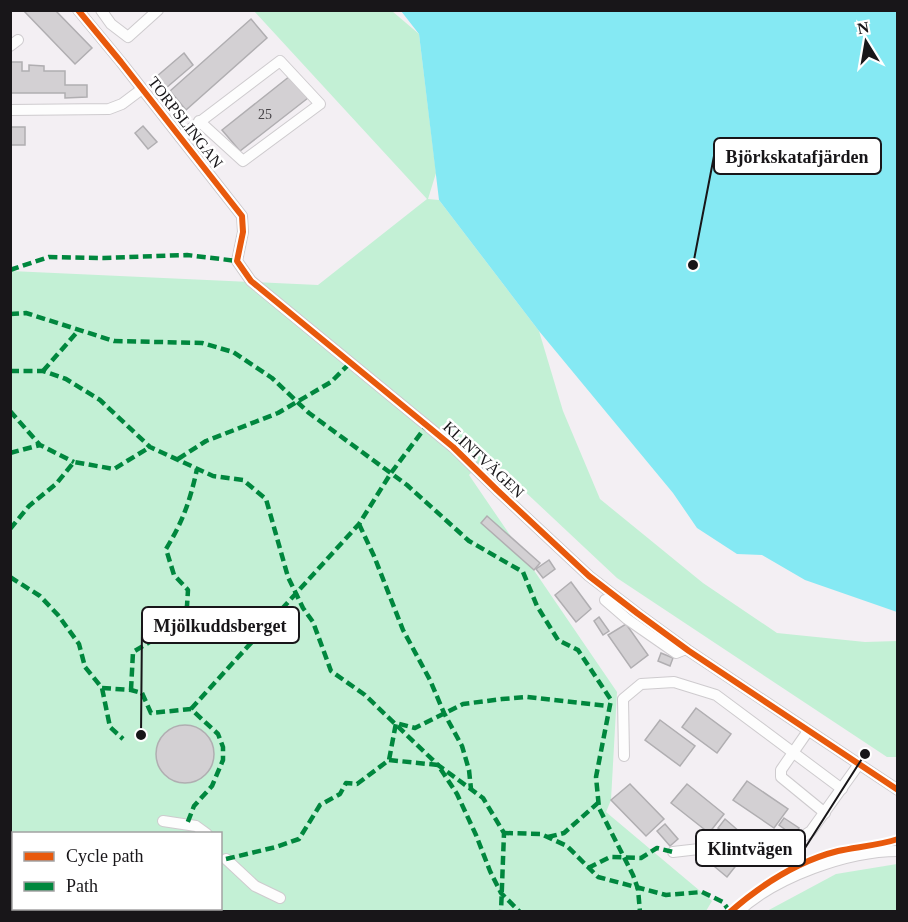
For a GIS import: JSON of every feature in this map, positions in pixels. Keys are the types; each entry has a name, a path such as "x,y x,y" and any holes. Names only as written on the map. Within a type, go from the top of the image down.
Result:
{"street":[{"name":"TORPSLINGAN","path":"78,10 242,216 243,231 237,261"},
{"path":"101,10 111,24 128,37 158,10"},
{"path":"97,33 111,24"},
{"path":"180,137 199,121 280,61 320,104 243,161 199,121"},
{"path":"10,110 109,109 122,104 142,89"},
{"name":"KLINTVÄGEN","path":"237,261 251,281 453,447 589,576 686,650 897,790"},
{"path":"605,600 627,619 676,653 686,650"},
{"path":"624,756 623,699 641,684 674,682 716,695 842,789"},
{"path":"808,730 781,770 781,777 825,813"},
{"path":"673,852 802,837 812,831 859,764"},
{"path":"163,821 196,826 204,832"},
{"path":"738,912 764,893 829,862 876,851 897,851"},
{"path":"222,859 255,886 280,898"}],"green space":[{"path":"254,11 392,11 419,34 436,173 428,199 439,200 539,331 563,411 600,499 703,583 777,633 865,642 897,641 897,757 887,757 617,578 487,456 469,475 617,692 611,800 606,812 712,901 706,911 11,912 11,271 318,285 427,199"},
{"path":"897,864 897,911 767,911 836,874"}],"water":[{"path":"401,11 897,11 897,612 805,580 762,555 737,554 697,528 673,493 539,331 439,200 419,34"}],"building":[{"path":"23,10 55,10 92,48 75,64"},
{"path":"251,19 267,38 186,110 170,91"},
{"path":"184,53 193,65 166,88 156,77"},
{"path":"10,62 22,62 22,71 29,71 29,65 44,66 44,71 65,71 65,85 87,85 87,97 65,98 65,93 10,93"},
{"path":"290,76 308,98 240,151 222,130"},
{"path":"143,126 157,142 148,149 135,133"},
{"path":"10,127 25,127 25,145 10,145"},
{"path":"487,516 540,563 534,570 481,523"},
{"path":"549,560 555,569 543,578 536,569"},
{"path":"571,582 591,609 576,622 555,595"},
{"path":"599,617 609,631 603,635 594,621"},
{"path":"626,624 648,655 631,668 608,635"},
{"path":"661,653 673,658 670,666 658,661"},
{"path":"696,708 731,734 717,753 682,727"},
{"path":"660,720 695,746 680,766 645,740"},
{"path":"179,725 191,725 206,733 214,748 214,760 206,775 191,783 179,783 164,775 156,760 156,748 164,733"},
{"path":"747,781 788,809 774,828 733,800"},
{"path":"630,784 664,819 646,836 611,800"},
{"path":"687,784 724,814 709,833 671,803"},
{"path":"784,818 799,828 794,836 779,825"},
{"path":"725,819 740,832 734,840 718,828"},
{"path":"665,824 678,839 670,846 657,831"},
{"path":"720,848 738,863 727,877 709,862"}],"marked path":[{"path":"10,270 49,257 187,255 237,261"},
{"path":"10,314 26,313 114,341 202,343 233,352 272,378 309,413 407,485 469,541 523,572 537,606 558,640 578,650 611,700 596,777 599,808 633,875 638,889 640,912"},
{"path":"43,371 78,331"},
{"path":"178,459 206,441 278,413 331,382 351,362"},
{"path":"10,371 43,371 66,379 100,400 150,447 213,476 243,480 266,499 288,577 303,608 313,622 331,671 365,695 438,765 483,798 504,833 501,912"},
{"path":"10,411 40,445 74,462"},
{"path":"191,709 359,524 391,473 427,425"},
{"path":"10,453 40,445"},
{"path":"10,529 29,506 56,484 74,462 114,469 150,447"},
{"path":"131,690 133,652 178,625 187,606 188,590 174,575 166,549 185,510 197,469"},
{"path":"359,524 403,630 462,746 469,770 471,789"},
{"path":"10,577 40,596 58,615 79,644 85,667 102,688 110,727 123,739"},
{"path":"102,688 142,693 151,713 191,709 218,734 223,747 223,760 212,786 194,806 187,824"},
{"path":"226,859 299,839 320,805 340,794 346,783 357,784 389,760 396,723 415,728 463,704 527,697 609,706"},
{"path":"389,760 438,765 457,794 501,893 520,912"},
{"path":"548,837 564,833 599,802"},
{"path":"504,833 541,834 567,846 598,877 666,895 702,892 723,902 730,912"},
{"path":"588,868 610,857 641,858 657,848 673,852"}],"cycle path":[{"path":"78,10 242,216 243,232 237,261 251,281 453,447 589,576 689,651 898,790"},
{"path":"730,912 767,883 809,861 838,851 898,839"}],"place":[{"name":"Björkskatafjärden","path":"693,265"},
{"name":"Mjölkuddsberget","path":"141,735"},
{"name":"Klintvägen","path":"865,754"}]}
